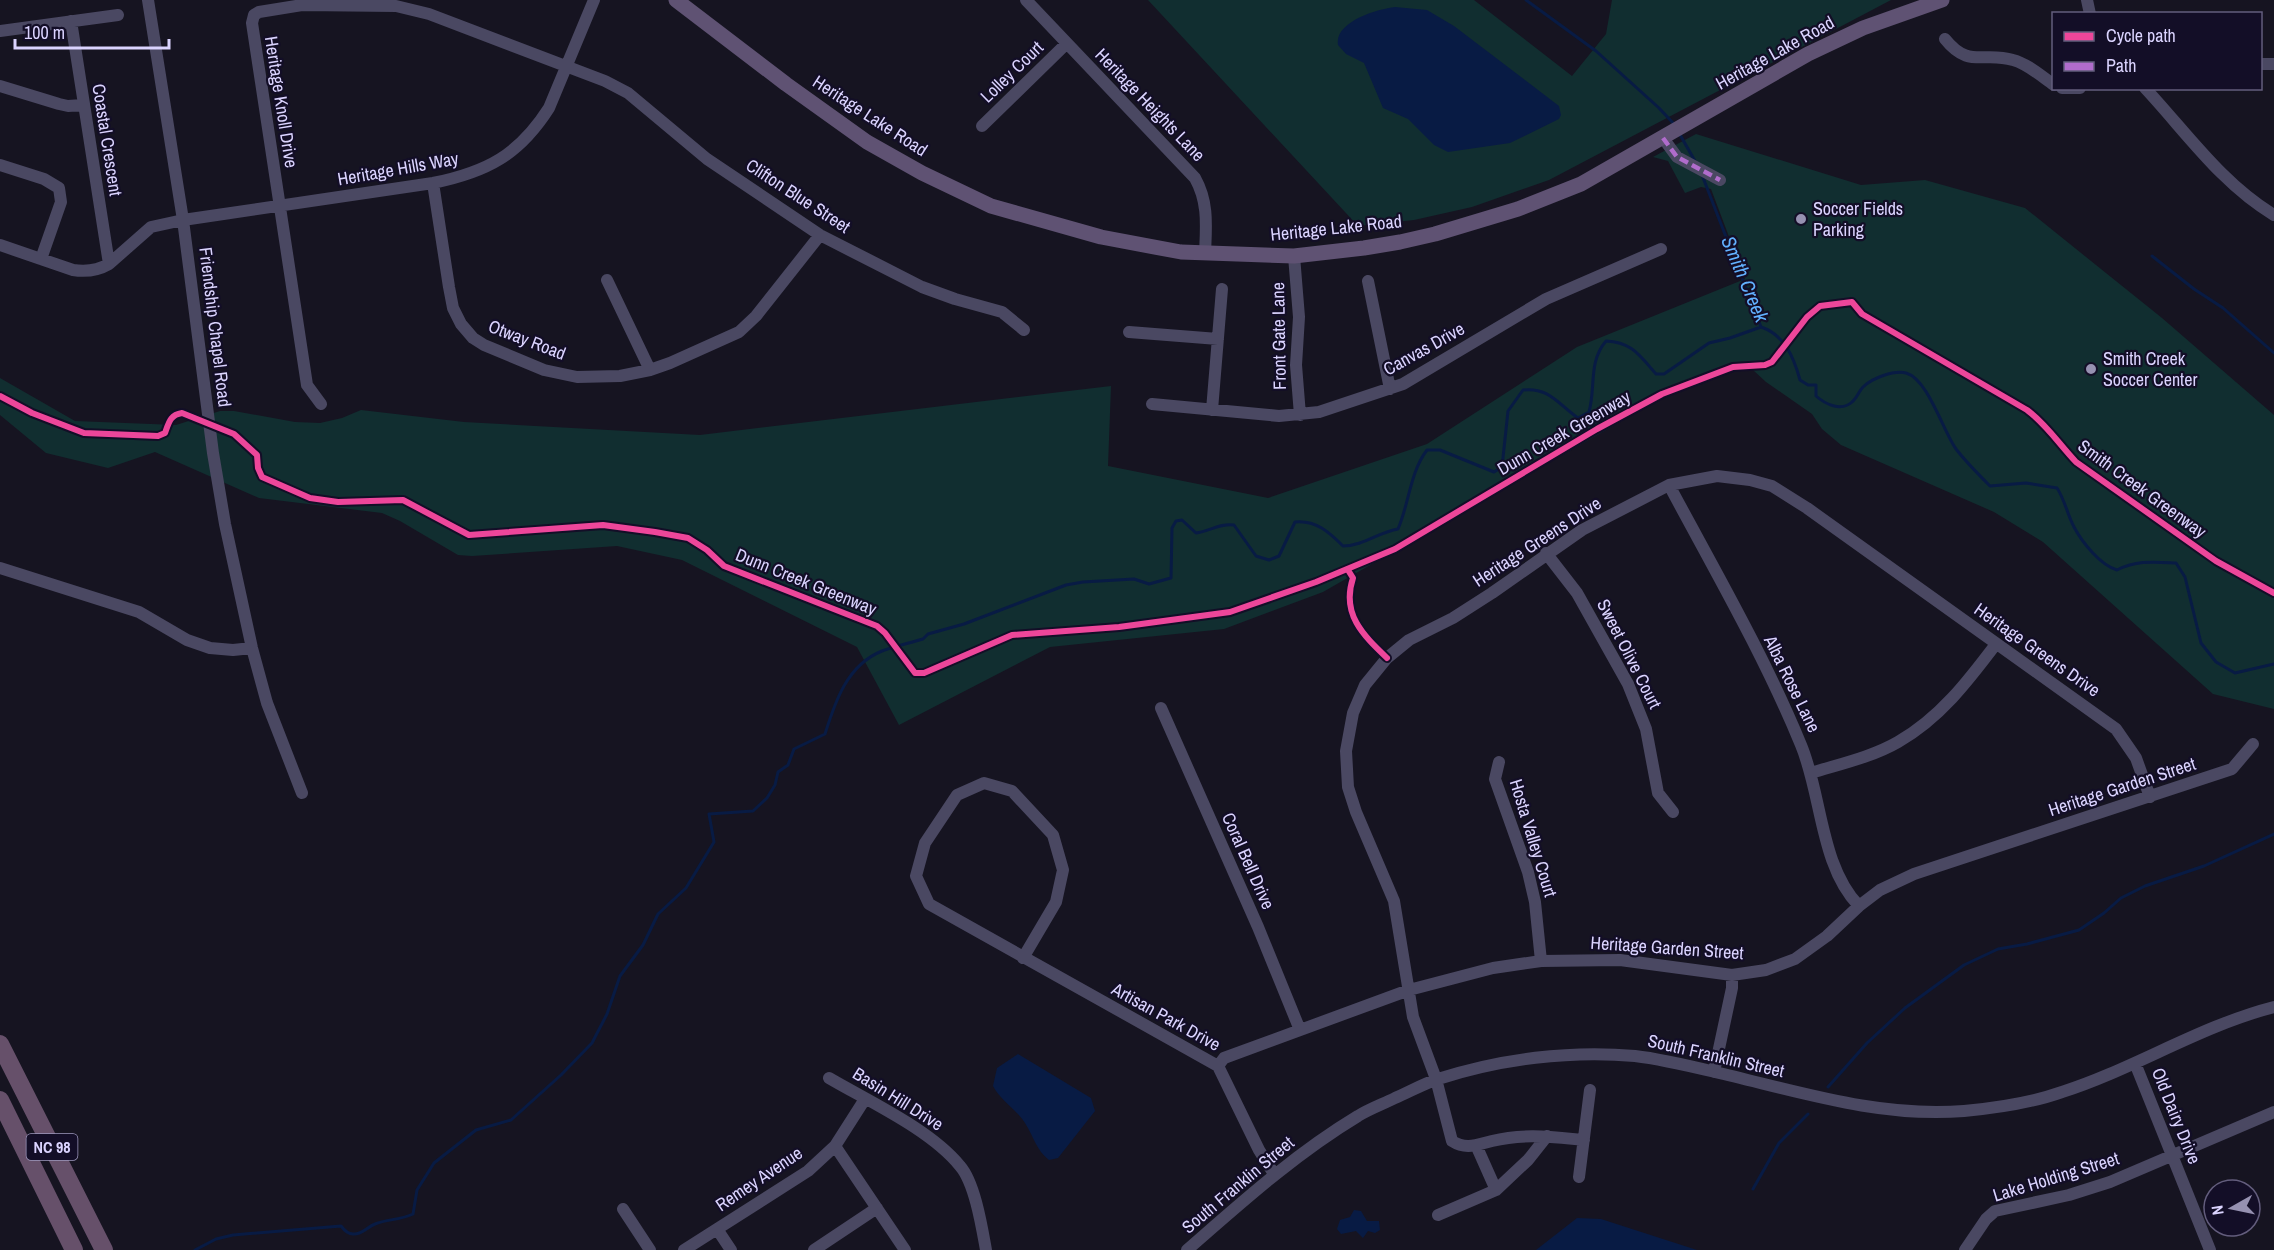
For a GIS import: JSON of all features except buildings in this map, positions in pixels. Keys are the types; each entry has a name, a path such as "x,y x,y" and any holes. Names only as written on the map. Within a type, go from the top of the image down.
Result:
{"highway":[{"name":"NC 98","path":"0,1044 104,1250"},
{"name":"NC 98","path":"0,1100 74,1250"}],"main road":[{"name":"Heritage Lake Road","path":"676,0 867,142 922,173 991,206 1101,237 1181,252 1294,256 1364,249 1400,242 1518,209 1581,184 1808,54 1863,28 1942,0"}],"street":[{"name":"Friendship Chapel Road","path":"148,0 183,220 213,453 225,524 252,648 267,703 302,793"},
{"name":"Heritage Hills Way","path":"109,264 151,227 183,220 433,183 463,177 482,170 513,151 539,124 549,108 594,0"},
{"name":"Heritage Heights Lane","path":"1026,0 1195,178 1201,188 1207,216 1205,254"},
{"name":"Heritage Knoll Drive","path":"321,404 307,385 252,30 254,15 259,12 302,5 396,6 429,14 567,66"},
{"path":"0,31 118,15"},
{"name":"Coastal Crescent","path":"71,21 109,264"},
{"path":"1945,39 1955,51 1967,57 2013,60 2031,68 2052,84"},
{"name":"Lolley Court","path":"982,126 1066,44"},
{"name":"Clifton Blue Street","path":"567,66 606,81 628,93 707,159 820,235 930,290 1002,312 1024,330"},
{"path":"0,86 59,104 83,105"},
{"path":"2147,90 2222,175 2274,215"},
{"path":"1663,138 1677,157 1720,180"},
{"path":"0,165 44,179 59,188 61,202 41,259"},
{"name":"Otway Road","path":"433,183 453,308 461,324 473,338 484,345 544,370 569,375 598,378 650,370 727,338 747,326 820,235"},
{"path":"0,245 73,270 85,272 101,269 109,264"},
{"name":"Canvas Drive","path":"1152,404 1279,416 1300,416 1319,412 1390,389 1417,377 1546,299 1660,249"},
{"name":"Front Gate Lane","path":"1294,256 1299,317 1296,365 1300,416"},
{"path":"607,280 650,370"},
{"path":"1368,281 1390,389"},
{"path":"1212,410 1222,289"},
{"path":"1129,332 1218,339"},
{"name":"Heritage Greens Drive","path":"1476,1145 1460,1146 1452,1141 1436,1079 1413,1017 1394,901 1356,812 1348,787 1346,751 1353,713 1365,685 1395,652 1409,640 1453,618 1492,593 1546,553 1582,530 1669,485 1718,476 1772,486 1807,508 2116,729 2136,758 2150,796"},
{"name":"Alba Rose Lane","path":"1669,485 1760,658 1802,745 1811,773 1827,844 1839,876 1859,906"},
{"name":"Sweet Olive Court","path":"1546,553 1577,593 1628,684 1646,729 1658,793 1673,812"},
{"path":"0,568 139,612 187,640 210,648 233,650 252,648"},
{"path":"1811,773 1898,742 1929,720 1966,683 1996,644"},
{"name":"Coral Bell Drive","path":"1161,708 1262,937 1300,1030"},
{"name":"Heritage Garden Street","path":"1218,1066 1224,1058 1409,990 1493,968 1542,961 1620,960 1732,975 1767,970 1795,959 1827,936 1880,890 1914,874 2232,770 2253,744"},
{"name":"Hosta Valley Court","path":"1499,762 1495,779 1528,872 1542,961"},
{"name":"Artisan Park Drive","path":"1023,958 1056,902 1064,870 1053,835 1012,791 984,783 957,795 925,843 916,876 929,904 1023,958 1218,1066 1259,1150 1274,1174"},
{"path":"1714,1072 1724,1029 1732,975"},
{"name":"South Franklin Street","path":"1187,1250 1274,1174 1360,1114 1436,1079 1520,1059 1571,1055 1636,1056 1714,1072 1818,1098 1874,1107 1937,1112 2006,1106 2061,1093 2135,1063 2223,1023 2274,1007"},
{"name":"Old Dairy Drive","path":"2135,1063 2210,1250"},
{"name":"Basin Hill Drive","path":"829,1078 935,1142 962,1167 979,1209 986,1250"},
{"path":"1579,1177 1590,1090"},
{"name":"Remey Avenue","path":"684,1250 808,1171 835,1146 864,1099"},
{"name":"Lake Holding Street","path":"1965,1250 1986,1219 1995,1211 2069,1195 2108,1183 2274,1112"},
{"path":"1496,1190 1476,1145 1517,1136 1584,1140"},
{"path":"1438,1215 1496,1190 1528,1160 1547,1136"},
{"path":"835,1146 905,1250"},
{"path":"814,1250 877,1208"},
{"path":"623,1209 650,1250"},
{"path":"717,1229 731,1250"}],"green space":[{"path":"1148,0 1474,0 1572,76 1606,34 1612,0 1891,0 1549,180 1472,207 1414,220 1358,226"},
{"path":"1696,134 1861,185 1925,180 2025,208 2162,318 2274,415 2274,709 2213,694 2043,542 1994,512 1841,445 1822,429 1812,414 1766,382 1753,370 1711,370 1323,592 1224,629 1050,647 899,725 857,647 682,560 617,546 458,555 382,513 259,498 155,452 108,468 46,453 0,415 0,378 75,421 176,425 220,411 234,411 295,422 320,423 342,418 361,410 464,422 700,435 1111,386 1108,466 1268,498 1427,444 1577,347 1745,279 1711,189 1701,187 1685,193 1668,161 1653,157"}],"water":[{"path":"1395,7 1427,10 1454,26 1559,106 1561,115 1559,119 1510,143 1448,152 1434,145 1408,119 1383,108 1364,63 1346,54 1338,45 1339,37 1350,23 1368,14"},
{"path":"1018,1054 1091,1098 1095,1111 1058,1158 1049,1160 1045,1156 1021,1118 993,1086 997,1068"},
{"path":"1354,1210 1361,1211 1367,1221 1379,1221 1380,1230 1375,1233 1368,1231 1363,1238 1356,1231 1341,1234 1337,1229 1340,1220 1350,1217"},
{"path":"1577,1218 1601,1219 1697,1250 1536,1250"}],"waterway":[{"name":"Smith Creek","path":"1526,0 1596,51 1674,124"},
{"name":"Smith Creek","path":"1679,133 1695,161"},
{"name":"Smith Creek","path":"1702,175 1761,327 1782,341 1795,364 1800,380 1808,385 1816,385 1816,396 1838,407 1848,405 1863,387 1877,378 1901,372 1914,377 1928,395 1956,449 1990,486 2026,483 2057,488 2082,539 2104,563 2117,570 2139,563 2176,563 2185,577 2201,643 2216,662 2235,673 2274,664"},
{"path":"2152,256 2194,289 2223,308 2274,353"},
{"path":"195,1250 216,1239 233,1235 341,1226 348,1233 356,1234 380,1222 413,1214 417,1190 434,1163 476,1130 511,1120 561,1075 592,1043 607,1014 620,976 643,945 658,914 686,888 714,842 709,814 753,811 767,798 775,785 778,772 788,765 794,749 825,734 844,686 851,675 870,657 1066,585 1134,579 1149,584 1171,578 1172,528 1176,521 1182,520 1196,533 1224,525 1234,525 1256,556 1269,560 1279,556 1295,522 1316,525 1343,546 1357,544 1398,529 1413,478 1427,450 1440,450 1494,472 1502,467 1508,411 1523,390 1540,391 1547,394 1578,418 1589,412 1597,357 1606,341 1629,347 1656,374 1664,374 1709,343 1761,327"},
{"path":"1828,1087 1867,1043 1905,1008 1964,965 1998,949 2079,930 2121,898 2145,886 2204,866 2274,834"},
{"path":"1753,1189 1779,1143 1808,1114"}],"marked path":[{"path":"1663,138 1677,157 1720,180"}],"cycle path":[{"name":"Dunn Creek Greenway","path":"0,396 32,413 84,433 158,436 165,433 172,417 182,413 234,434 257,455 258,468 262,477 310,498 338,502 403,500 469,535 603,525 688,538 707,550 724,566 877,626 885,633 915,673 924,673 1012,635 1119,627 1230,612 1316,582 1395,549 1597,429 1662,394 1733,367 1765,365 1772,362 1807,317 1820,306 1852,302 1862,314 2027,410 2076,462 2216,561 2274,593"},
{"path":"1348,570 1353,578 1350,602 1356,623 1387,658"}],"place":[{"name":"Soccer Fields Parking","path":"1801,219"},
{"name":"Smith Creek Soccer Center","path":"2091,369"}]}
